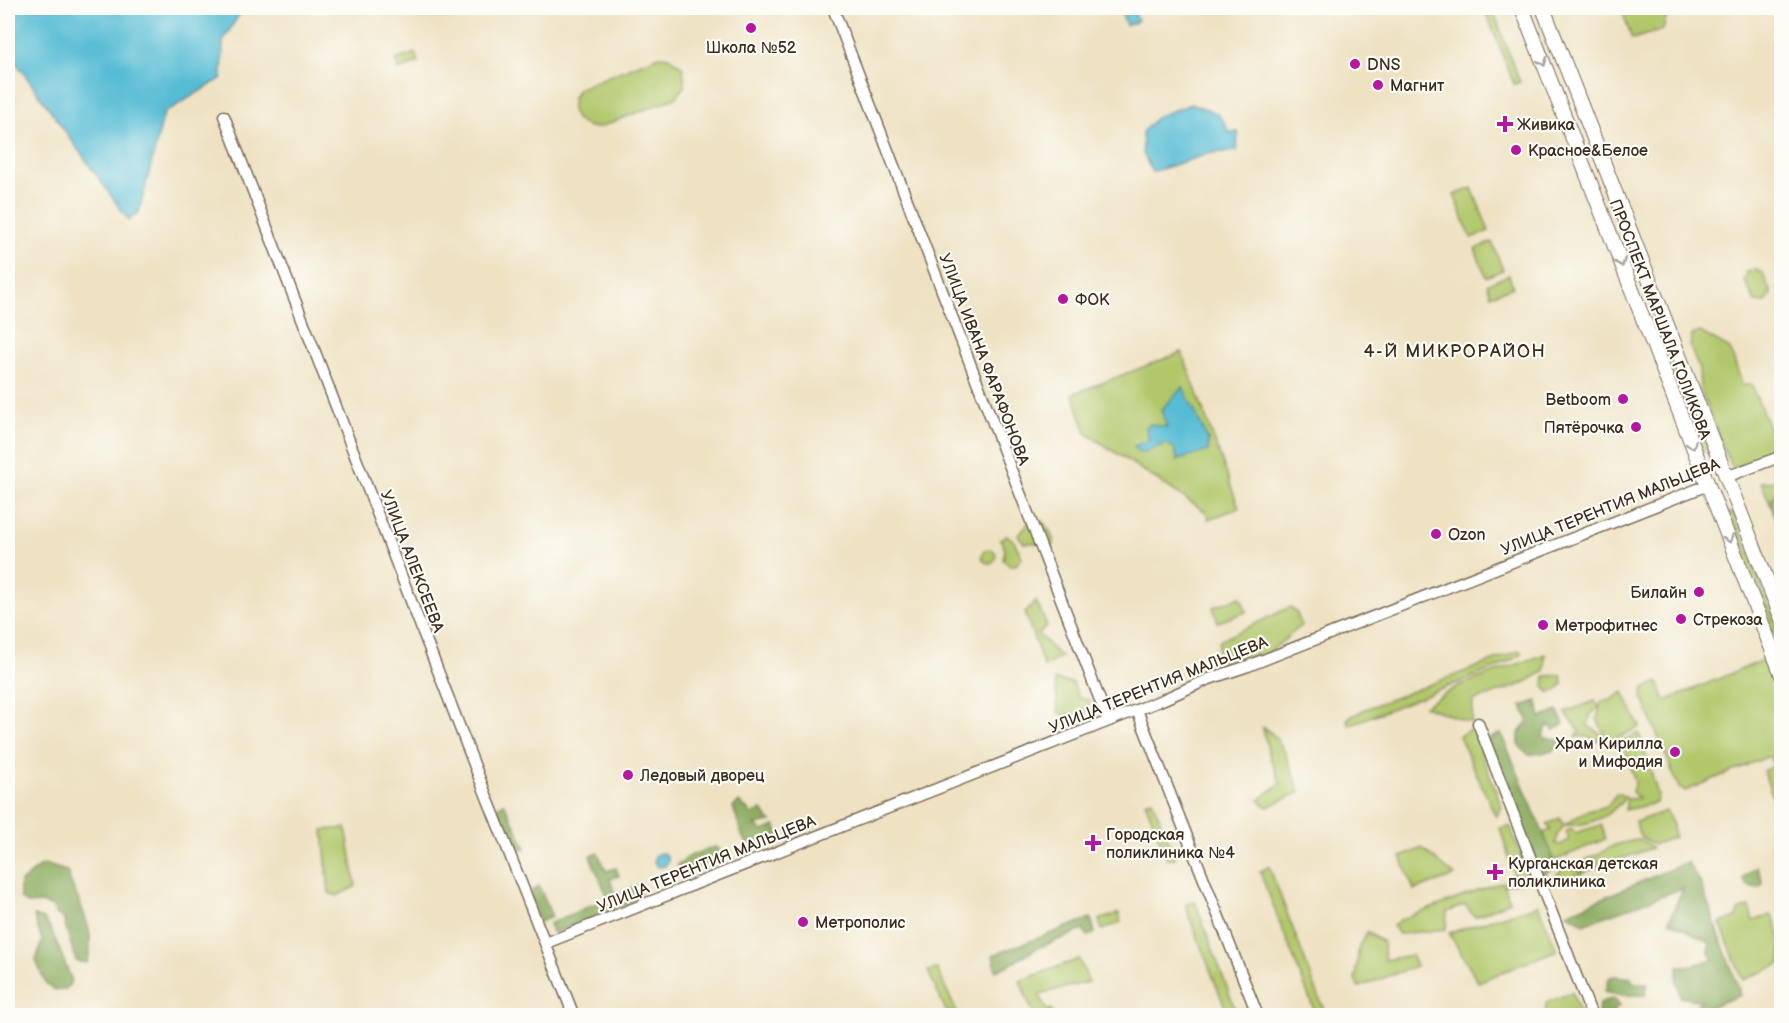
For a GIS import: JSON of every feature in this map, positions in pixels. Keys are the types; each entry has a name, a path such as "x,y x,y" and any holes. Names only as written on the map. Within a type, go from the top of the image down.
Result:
{"main road":[{"name":"ПРОСПЕКТ МАРШАЛА ГОЛИКОВА","path":"1522,8 1707,485 1775,641 1782,675"},
{"name":"ПРОСПЕКТ МАРШАЛА ГОЛИКОВА","path":"1543,8 1782,619"},
{"path":"1610,233 1628,225"},
{"path":"1653,344 1671,337"},
{"name":"УЛИЦА ТЕРЕНТИЯ МАЛЬЦЕВА","path":"1707,485 1726,477"}],"street":[{"name":"УЛИЦА ИВАНА ФАРАФОНОВА","path":"833,8 1108,722"},
{"name":"УЛИЦА АЛЕКСЕЕВА","path":"224,116 473,762 574,1016"},
{"name":"УЛИЦА ТЕРЕНТИЯ МАЛЬЦЕВА","path":"1726,477 1782,456"},
{"name":"УЛИЦА ТЕРЕНТИЯ МАЛЬЦЕВА","path":"546,943 1108,722 1209,679 1248,666 1707,485"},
{"path":"1137,710 1258,1016"},
{"path":"1478,723 1592,1016"}],"green space":[{"path":"1484,8 1492,8 1520,82 1514,84"},
{"path":"1621,8 1661,8 1666,19 1663,30 1632,39"},
{"path":"415,53 419,62 399,70 396,60"},
{"path":"659,56 669,57 683,68 685,85 676,98 597,128 582,124 577,119 572,102 579,88"},
{"path":"1472,188 1489,231 1471,238 1454,195"},
{"path":"1492,242 1503,270 1486,277 1475,249"},
{"path":"1754,269 1763,273 1771,294 1766,303 1755,302 1745,281 1747,272"},
{"path":"1509,275 1513,287 1491,295 1487,284"},
{"path":"1700,332 1730,349 1743,386 1751,384 1775,442 1776,449 1773,454 1737,467 1731,466 1700,389 1699,369 1690,347 1692,335"},
{"path":"1669,351 1706,444 1704,452 1701,450 1663,352"},
{"path":"1182,352 1239,508 1209,519 1206,512 1086,433 1073,394"},
{"path":"1761,482 1782,482 1781,530"},
{"path":"1776,490 1779,491 1781,520 1775,517 1770,500 1775,496"},
{"path":"1734,514 1777,628 1774,632 1771,633 1727,515"},
{"path":"1030,521 1039,533 1042,521 1050,531 1054,542 1049,552 1042,543 1024,543 1018,535"},
{"path":"1007,535 1014,541 1022,557 1017,564 1010,566 1003,560 1005,549 1000,539"},
{"path":"986,549 992,549 996,556 992,563 986,563 982,559 982,553"},
{"path":"1241,597 1246,612 1218,622 1213,607"},
{"path":"1036,601 1047,625 1038,634 1061,657 1044,667 1025,613"},
{"path":"1290,607 1297,613 1301,626 1267,654 1250,656 1236,664 1216,664 1219,641"},
{"path":"1519,651 1523,654 1498,667 1349,725 1347,719 1365,709"},
{"path":"1545,654 1545,671 1522,684 1473,701 1472,723 1424,706 1460,685"},
{"path":"1766,659 1781,699 1781,817 1763,771 1774,766 1769,756 1685,791 1679,788 1642,697 1644,688 1658,682 1665,701"},
{"path":"1561,675 1563,684 1556,691 1549,692 1544,687 1545,676"},
{"path":"1055,680 1073,683 1078,697 1091,700 1085,713 1069,717 1058,712"},
{"path":"1623,692 1640,727 1608,743 1597,719 1601,702 1611,700"},
{"path":"1537,701 1540,718 1558,711 1564,724 1554,730 1548,725 1543,735 1545,738 1564,739 1553,751 1529,755 1519,746 1519,733 1528,720 1522,706"},
{"path":"1595,701 1599,707 1590,715 1588,726 1602,735 1597,742 1588,737 1576,736 1580,731 1565,712"},
{"path":"1262,727 1276,738 1281,746 1300,792 1267,807 1259,800 1281,783 1270,757"},
{"path":"1472,728 1502,807 1496,817 1459,736"},
{"path":"1501,733 1552,854 1551,869 1539,878 1485,741"},
{"path":"1639,733 1658,795 1656,803 1625,810 1627,799 1639,798 1632,792 1635,782 1622,741"},
{"path":"1617,793 1626,797 1599,819 1583,824 1565,825 1584,812 1607,806"},
{"path":"1152,800 1162,824 1155,826 1145,802"},
{"path":"739,802 752,814 762,810 771,822 755,825 763,831 775,826 781,838 752,848 743,838 733,807"},
{"path":"504,803 526,848 513,853 497,807"},
{"path":"1666,811 1673,825 1674,837 1653,845 1640,836 1635,822"},
{"path":"1560,818 1564,826 1557,835 1556,844 1560,845 1569,840 1566,831 1572,829 1575,833 1601,825 1605,839 1554,861 1543,833 1551,830 1547,824"},
{"path":"1510,826 1527,871 1523,881 1505,885 1505,880 1514,874 1500,828"},
{"path":"1164,827 1175,858 1167,859 1156,830"},
{"path":"346,828 356,886 337,896 329,893 323,830"},
{"path":"1640,839 1652,848 1581,873 1577,865 1615,845"},
{"path":"714,847 719,849 720,859 686,871 677,865 692,855"},
{"path":"1422,848 1455,876 1414,890 1401,857"},
{"path":"598,853 606,871 616,868 619,876 610,879 615,894 613,896 639,885 641,899 553,933 549,924 608,898 590,856"},
{"path":"1687,862 1700,882 1741,995 1699,1011 1696,1005 1702,1001 1681,997 1677,983 1678,966 1692,966 1713,959 1709,953 1710,943 1669,921 1683,888 1584,924 1567,913"},
{"path":"47,865 67,871 88,927 90,951 87,963 76,961 63,918 56,914 53,907 42,903 28,904 20,898 20,883 40,866"},
{"path":"1269,866 1326,1015 1316,1015 1260,872"},
{"path":"1757,866 1763,884 1759,888 1748,886 1742,879"},
{"path":"1567,867 1573,870 1577,868 1580,874 1561,881 1554,880 1557,874"},
{"path":"1502,882 1510,901 1475,917 1465,905 1447,912 1446,929 1399,934 1393,926 1400,920"},
{"path":"539,886 552,917 539,922 530,892"},
{"path":"1195,902 1235,1009 1244,1009 1247,1015 1228,1015 1189,916 1186,904"},
{"path":"1538,905 1557,950 1478,982 1449,933"},
{"path":"1749,907 1753,921 1771,915 1775,921 1781,939 1781,964 1743,980 1720,923 1737,917 1739,910"},
{"path":"1119,913 1121,922 1102,930 1099,920"},
{"path":"34,916 44,919 52,931 72,981 66,989 55,990 46,984 36,961 42,941"},
{"path":"1091,918 1095,933 1088,936 1083,930 1035,949 996,971 993,955"},
{"path":"1367,932 1383,942 1385,960 1411,955 1416,966 1359,987 1355,980 1359,946"},
{"path":"1079,959 1089,982 1039,994 1048,1012 1051,1009 1054,1015 1034,1015 1020,981"},
{"path":"937,969 958,1015 946,1011 928,971"},
{"path":"1610,977 1632,978 1633,983 1648,983 1645,995 1619,995 1605,991"},
{"path":"1572,992 1581,1015 1545,1015 1546,1003"},
{"path":"1614,998 1620,1005 1613,1010 1616,1015 1598,1015 1599,1003"}],"water":[{"path":"8,8 243,8 223,41 222,78 164,113 139,212 129,221 8,51"},
{"path":"1120,8 1138,8 1134,16 1138,19 1136,22 1126,25"},
{"path":"1191,104 1214,112 1223,120 1228,132 1238,132 1237,151 1211,153 1152,172 1143,153 1142,132 1158,116"},
{"path":"1183,387 1208,440 1208,451 1178,460 1174,449 1167,443 1143,453 1137,451 1134,446 1149,440 1146,428 1150,424 1167,427 1161,410"},
{"path":"661,853 666,855 668,860 666,865 661,867 656,865 654,860 656,855"}],"place":[{"name":"Школа №52","path":"751,28"},
{"name":"DNS","path":"1355,64"},
{"name":"Магнит","path":"1378,85"},
{"name":"Живика","path":"1505,124"},
{"name":"Красное&Белое","path":"1516,150"},
{"name":"ФОК","path":"1063,299"},
{"name":"Betboom","path":"1623,399"},
{"name":"Пятёрочка","path":"1636,427"},
{"name":"Ozon","path":"1436,534"},
{"name":"Билайн","path":"1699,592"},
{"name":"Стрекоза","path":"1681,619"},
{"name":"Метрофитнес","path":"1543,625"},
{"name":"Храм Кирилла и Мифодия","path":"1675,752"},
{"name":"Ледовый дворец","path":"628,775"},
{"name":"Городская поликлиника №4","path":"1093,843"},
{"name":"Курганская детская поликлиника","path":"1495,872"},
{"name":"Метрополис","path":"803,922"}],"district":[{"name":"4-Й МИКРОРАЙОН","path":"1455,351"}]}
